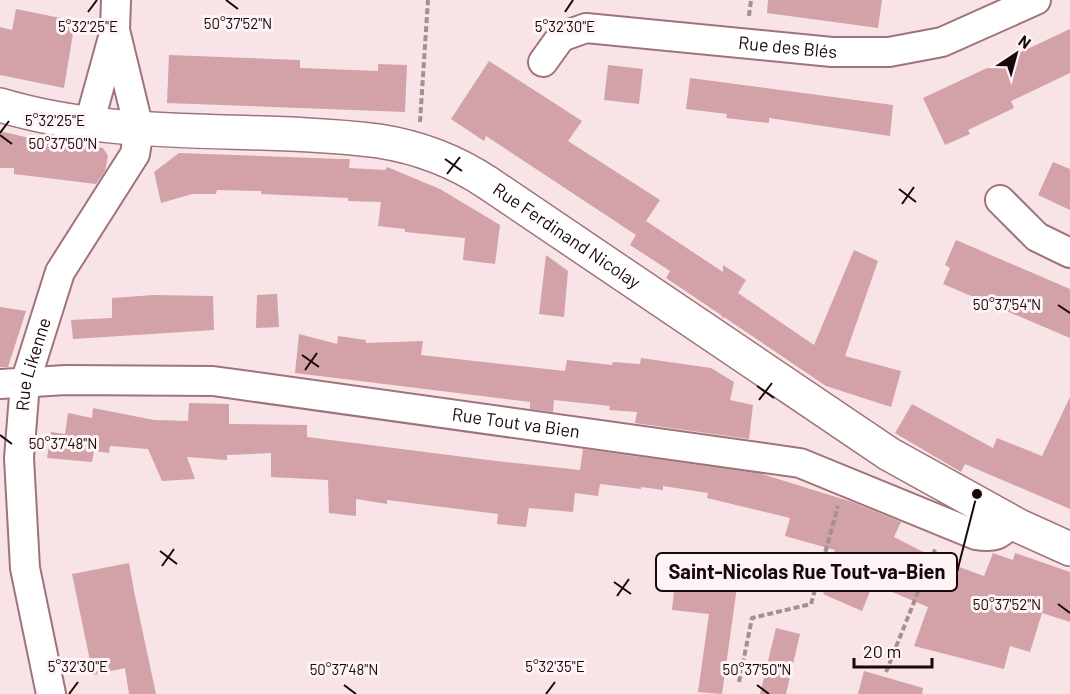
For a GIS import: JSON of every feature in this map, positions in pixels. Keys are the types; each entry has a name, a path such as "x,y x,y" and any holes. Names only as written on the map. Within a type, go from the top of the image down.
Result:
{"street":[{"path":"89,124 115,30 116,0"},
{"name":"Rue des Blés","path":"543,62 561,37 586,28 831,52 889,52 942,42 1036,0"},
{"path":"115,30 139,129"},
{"name":"Rue Ferdinand Nicolay","path":"0,105 48,118 139,129 372,140 414,149 461,167 871,442 1011,522 1070,549"},
{"name":"Rue Likenne","path":"51,694 25,568 13,384 60,273 135,154 139,129"},
{"path":"1000,200 1037,237 1070,253"},
{"name":"Rue Tout va Bien","path":"13,384 66,380 213,381 800,463 976,535 994,537 1002,533 1011,522"}],"path":[{"path":"420,111 428,0"},
{"path":"739,682 752,618 811,604 825,548 846,482"},
{"path":"886,672 946,524"}],"building":[{"path":"768,0 882,0 878,28 767,13"},
{"path":"16,9 75,21 64,88 0,75 0,27 12,30"},
{"path":"1070,29 1070,73 1011,101 1014,108 968,130 970,134 945,145 923,98"},
{"path":"169,55 300,60 300,68 378,71 378,64 407,65 405,112 167,103"},
{"path":"489,61 582,121 568,141 660,200 646,221 723,272 723,265 746,280 738,293 814,345 854,250 878,261 845,356 901,371 891,407 826,386 724,317 723,319 721,315 666,278 670,271 630,245 636,235 486,136 484,141 451,119"},
{"path":"608,65 643,69 639,104 604,100"},
{"path":"690,78 893,105 890,136 769,118 769,123 726,118 727,114 686,109"},
{"path":"0,131 42,141 103,148 108,156 105,171 96,184 14,174 14,168 0,168"},
{"path":"179,153 350,159 349,168 385,170 387,167 440,189 500,225 495,264 463,260 465,238 405,232 405,229 378,226 381,202 261,194 261,191 217,190 216,194 192,194 161,203 154,172"},
{"path":"1053,162 1070,169 1070,210 1038,195"},
{"path":"956,240 1070,289 1070,338 943,284 950,268 945,265"},
{"path":"546,255 568,271 564,317 539,314"},
{"path":"277,294 279,327 256,328 257,295"},
{"path":"154,295 213,296 214,330 73,339 71,320 112,318 112,298"},
{"path":"0,307 26,311 8,367 0,367"},
{"path":"299,334 337,344 338,336 366,340 366,343 423,341 421,355 565,371 567,360 612,365 613,362 640,364 641,358 711,368 734,382 730,400 753,405 749,439 635,423 637,412 609,410 610,406 554,400 553,412 530,409 530,402 295,373"},
{"path":"1070,397 1070,509 965,464 961,472 895,433 912,404 993,448 997,438 1042,456"},
{"path":"189,403 229,404 229,424 307,425 307,437 496,461 580,470 583,449 762,474 852,502 901,522 894,537 937,559 984,576 993,553 1013,560 1015,553 1070,572 1070,622 1042,613 1030,652 1010,646 1004,669 914,646 928,607 873,584 862,611 823,594 836,564 829,561 835,550 785,536 790,518 707,498 708,493 663,486 663,490 600,484 598,496 575,493 573,512 529,508 526,527 497,524 498,514 387,500 387,504 356,499 356,516 329,513 328,480 271,477 271,453 227,455 227,460 187,457 195,479 162,481 148,449 110,446 109,453 94,451 92,462 47,458 51,432 65,434 68,413 92,418 93,408 154,420 188,421"},
{"path":"129,563 156,694 129,694 125,668 93,675 72,574"},
{"path":"677,564 697,567 696,581 737,587 722,694 698,692 709,614 672,610"},
{"path":"776,628 800,634 786,694 760,694"},
{"path":"864,671 923,688 922,694 858,694"}],"place":[{"name":"Saint-Nicolas Rue Tout-va-Bien","path":"977,494"}]}
